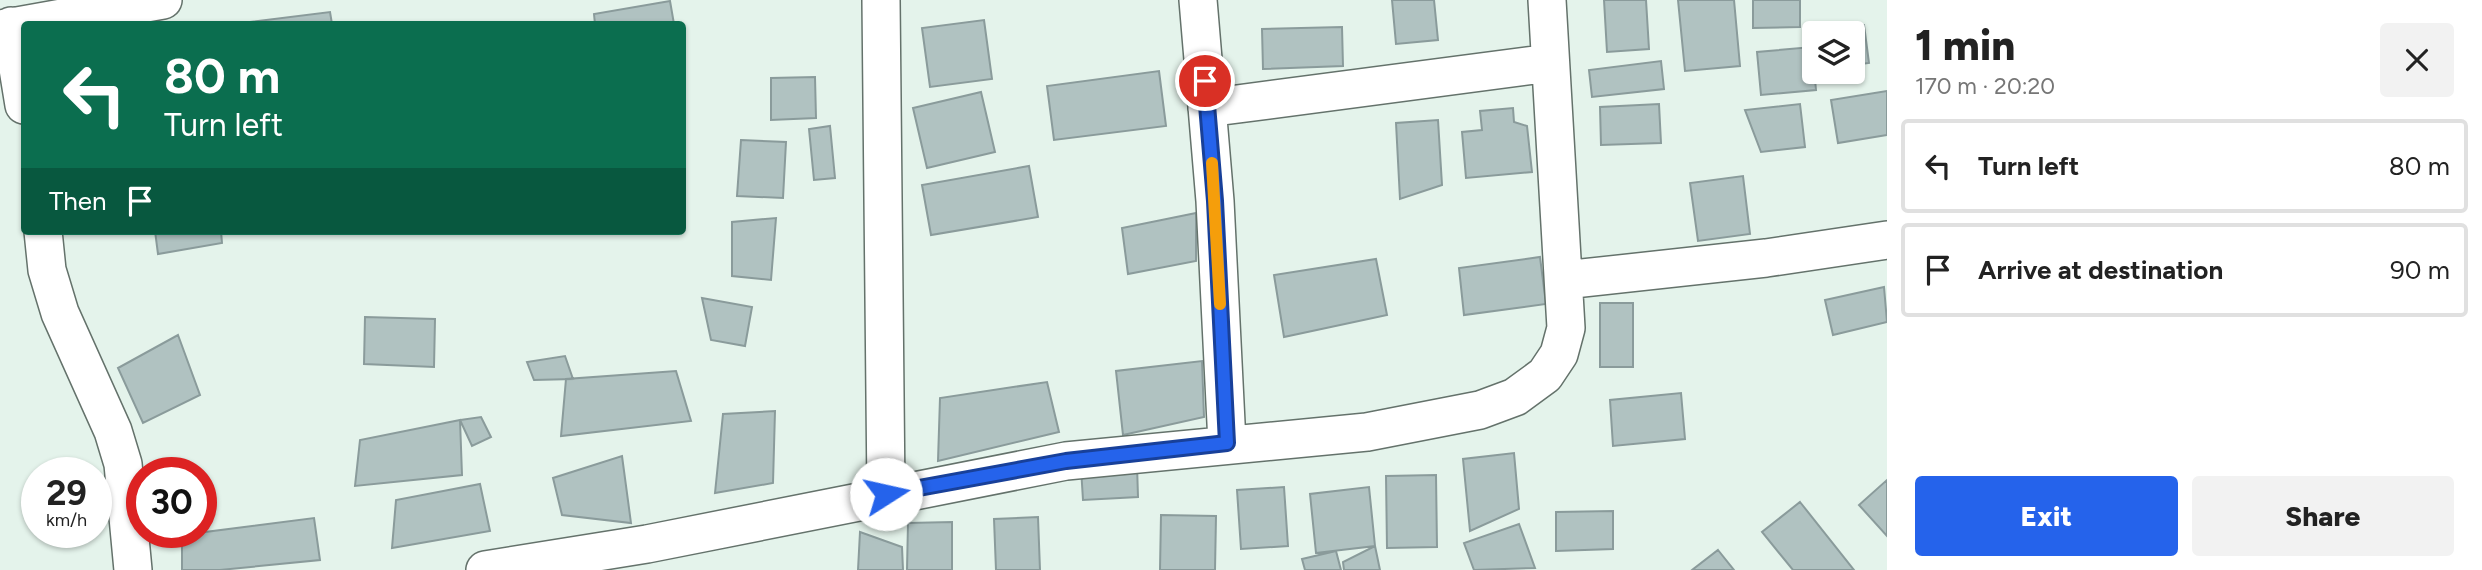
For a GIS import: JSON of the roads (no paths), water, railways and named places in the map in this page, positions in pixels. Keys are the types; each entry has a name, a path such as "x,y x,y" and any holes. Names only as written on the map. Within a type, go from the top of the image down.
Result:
{"street":[{"path":"45,21 163,0"},
{"path":"881,0 886,494"},
{"path":"1198,0 1215,201 1227,443"},
{"path":"485,570 647,544 886,494 1066,461 1227,443 1367,432 1480,410 1515,397 1545,375 1559,354 1566,328 1547,0"},
{"path":"6,28 21,92"},
{"path":"1207,108 1550,64"},
{"path":"43,235 47,270 60,313 113,430 123,464 133,570"},
{"path":"1564,280 1766,258 1887,240"}]}
